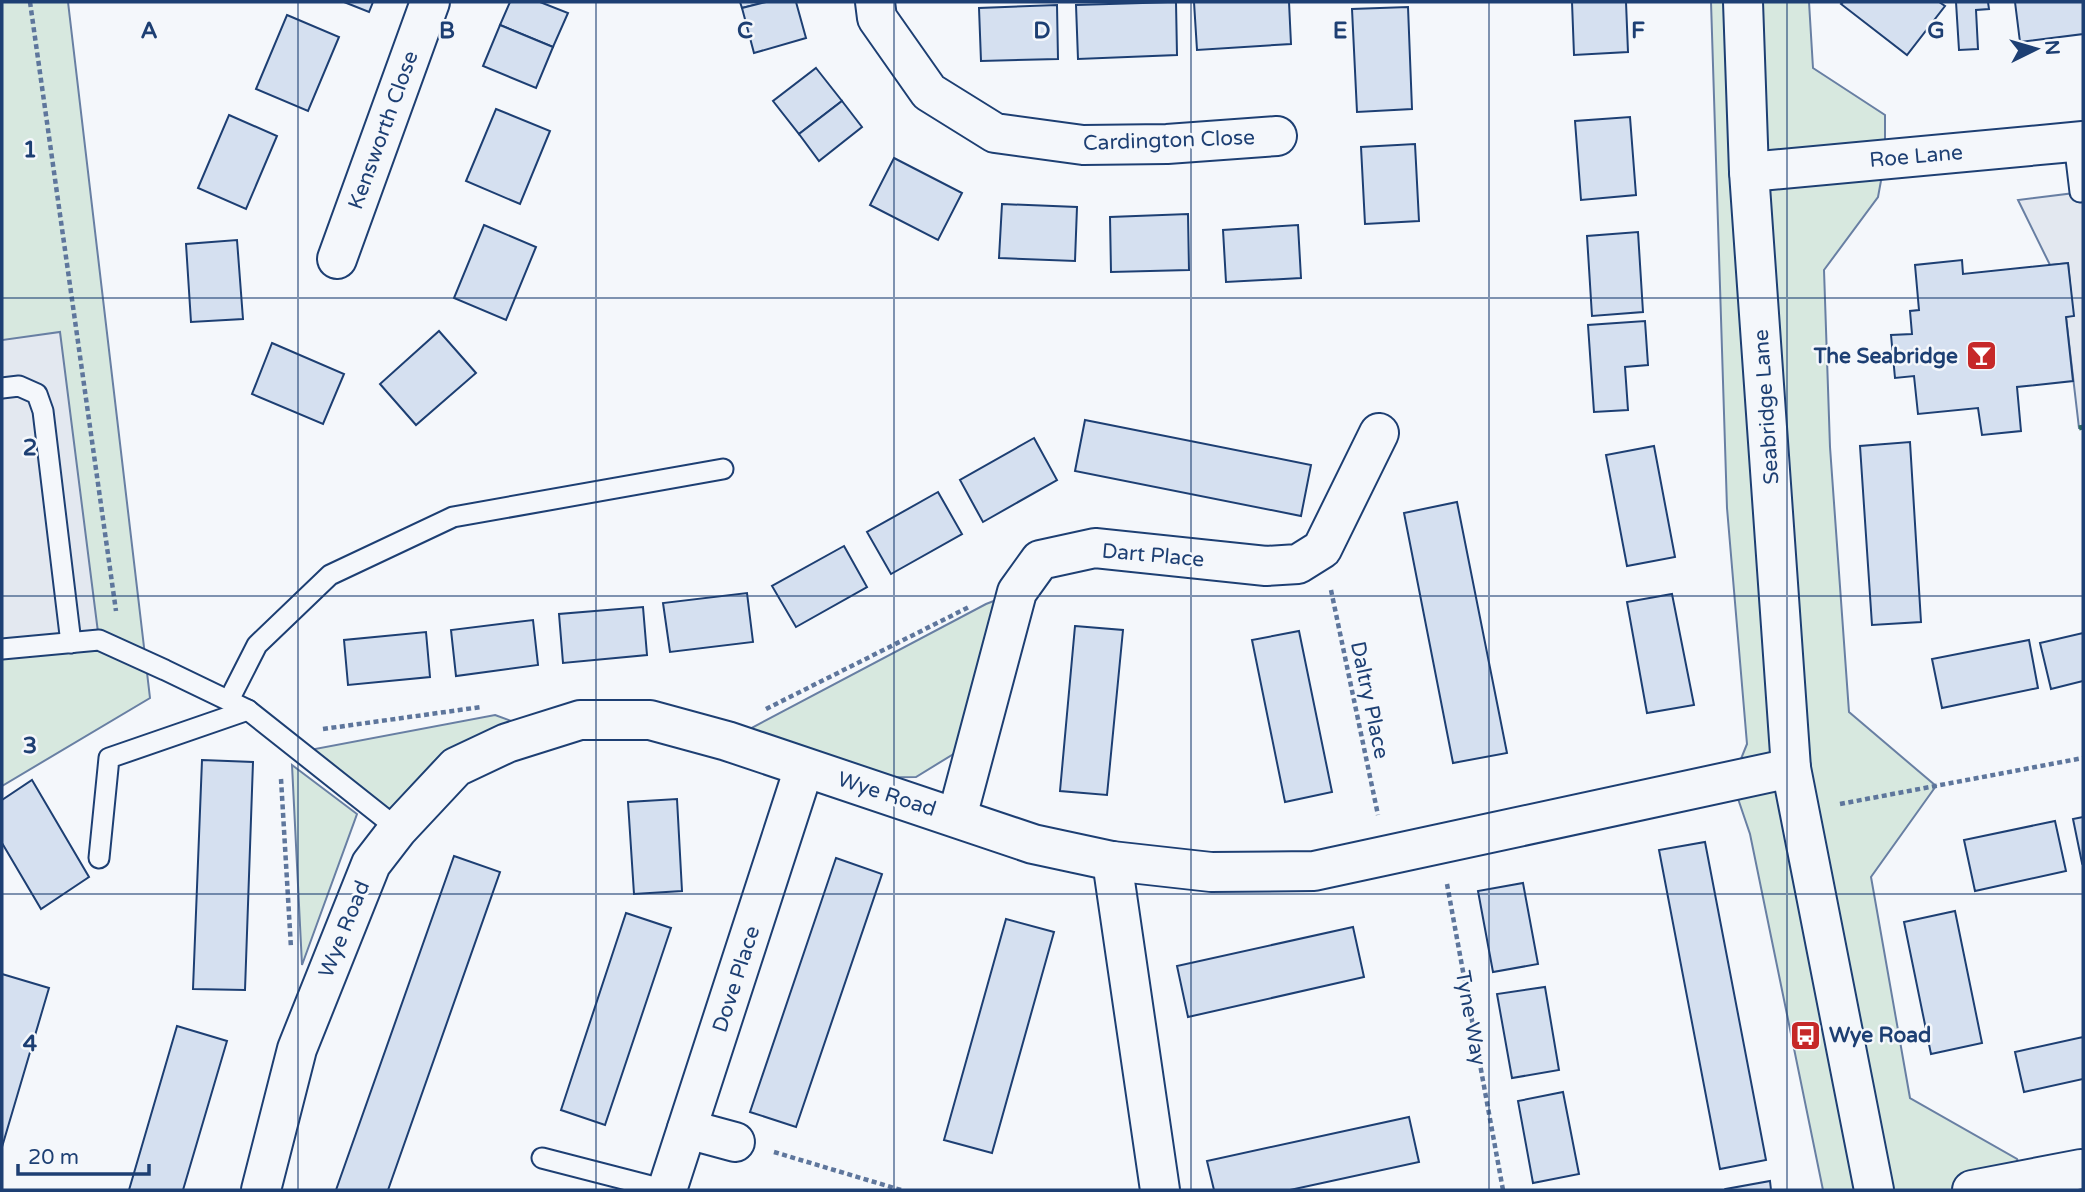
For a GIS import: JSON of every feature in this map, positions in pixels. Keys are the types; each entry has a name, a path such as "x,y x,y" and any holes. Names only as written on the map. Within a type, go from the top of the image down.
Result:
{"street":[{"name":"Kensworth Close","path":"337,259 429,2"},
{"name":"Cardington Close","path":"875,2 877,18 929,92 995,133 1083,145 1167,144 1276,136"},
{"name":"Seabridge Lane","path":"1743,2 1749,172 1791,768 1874,1190"},
{"name":"Roe Lane","path":"1749,172 2079,141"},
{"path":"1322,549 1379,433"},
{"name":"Dart Place","path":"957,817 1017,593 1040,559 1095,548 1266,566 1298,564 1322,549"},
{"name":"Wye Road","path":"261,1190 297,1049 342,930 371,864 398,829 456,767 508,743 580,720 650,720 711,737 1033,844 1112,861 1211,872 1314,871 1791,768"},
{"name":"Dove Place","path":"666,1190 804,768"},
{"path":"1112,861 1160,1190"},
{"path":"687,1129 735,1142"},
{"path":"1972,1190 2081,1169"}],"lane":[{"path":"2079,141 2080,192"},
{"path":"2,388 19,386 37,394 43,411 71,643"},
{"path":"229,700 257,645 330,575 453,517 723,469"},
{"path":"2,649 99,640 248,710 398,829"},
{"path":"99,858 109,758 248,710"},
{"path":"542,1158 666,1190"}],"path":[{"path":"30,2 121,650"},
{"name":"Daltry Place","path":"1322,549 1387,857"},
{"path":"711,737 1028,577"},
{"path":"278,735 292,953"},
{"path":"1800,812 2083,758"},
{"name":"Tyne Way","path":"1440,845 1503,1190"},
{"path":"735,1142 901,1190"}],"shaded area":[{"path":"2,2 68,2 150,698 2,786"},
{"path":"1711,2 1809,2 1813,68 1885,115 1885,159 1878,197 1824,270 1830,447 1849,712 1936,786 1871,877 1910,1098 2017,1159 2030,1190 1823,1190 1750,834 1732,781 1747,744 1727,508"},
{"path":"2083,192 2083,428 2079,428 2066,317 2073,315 2068,263 2050,265 2018,200"},
{"path":"60,332 99,640 2,649 2,340"},
{"path":"1017,592 978,739 916,777 836,778 727,741 986,604"},
{"path":"495,715 514,722 398,829 299,752"},
{"path":"292,765 357,814 302,965"}],"building":[{"path":"344,2 373,2 369,12"},
{"path":"510,2 540,2 568,13 553,47 500,25"},
{"path":"740,2 766,2 742,8"},
{"path":"766,2 796,2 806,38 754,53 742,8"},
{"path":"1176,2 1177,55 1078,59 1076,5"},
{"path":"1194,2 1289,2 1291,44 1197,50"},
{"path":"1572,2 1626,2 1628,52 1574,55"},
{"path":"1939,2 1945,6 1907,55 1841,4"},
{"path":"1956,2 1988,2 1989,9 1976,10 1978,49 1959,50"},
{"path":"2015,2 2083,2 2083,34 2020,42"},
{"path":"1057,5 1058,59 981,61 979,8"},
{"path":"1408,7 1412,109 1357,112 1352,9"},
{"path":"287,15 339,37 308,111 256,89"},
{"path":"500,25 553,47 536,88 483,66"},
{"path":"816,68 842,101 799,134 773,101"},
{"path":"842,101 862,127 819,161 799,134"},
{"path":"496,109 550,131 520,204 466,181"},
{"path":"229,115 277,136 246,209 198,188"},
{"path":"1630,117 1636,195 1581,200 1575,121"},
{"path":"1415,144 1419,221 1365,224 1361,147"},
{"path":"894,158 962,193 938,240 870,205"},
{"path":"1002,204 1077,207 1075,261 999,258"},
{"path":"1188,214 1189,270 1111,272 1110,217"},
{"path":"484,225 536,247 506,320 454,298"},
{"path":"1298,225 1301,278 1226,282 1223,230"},
{"path":"1638,232 1643,312 1592,316 1587,236"},
{"path":"237,240 243,319 191,322 186,244"},
{"name":"The Seabridge","path":"1962,260 1963,274 2068,263 2074,316 2066,317 2073,381 2017,387 2021,431 1982,435 1978,408 1918,414 1914,376 1895,378 1891,335 1912,334 1910,311 1919,310 1915,265"},
{"path":"1645,321 1648,365 1625,367 1628,410 1594,412 1588,325"},
{"path":"439,331 476,373 416,425 380,384"},
{"path":"272,343 344,374 323,424 252,394"},
{"path":"1085,420 1311,465 1301,516 1075,471"},
{"path":"1034,438 1057,480 983,522 960,480"},
{"path":"1910,442 1921,622 1872,625 1860,446"},
{"path":"1654,446 1675,557 1627,566 1606,455"},
{"path":"938,492 962,534 891,574 867,532"},
{"path":"1457,502 1507,753 1453,763 1404,513"},
{"path":"844,546 867,587 796,627 772,586"},
{"path":"747,593 753,642 670,652 663,603"},
{"path":"1672,594 1694,705 1647,713 1627,602"},
{"path":"643,607 647,655 563,663 559,614"},
{"path":"533,620 538,665 456,676 451,630"},
{"path":"1075,626 1123,630 1107,795 1060,791"},
{"path":"1299,631 1332,792 1285,802 1252,640"},
{"path":"426,632 430,677 348,685 344,640"},
{"path":"2083,633 2083,681 2051,689 2040,643"},
{"path":"2029,640 2038,688 1942,708 1932,659"},
{"path":"202,760 253,762 245,990 193,989"},
{"path":"32,780 89,877 41,909 2,843 2,800"},
{"path":"677,799 682,891 634,894 628,802"},
{"path":"2083,817 2083,862 2082,863 2073,819"},
{"path":"2055,821 2066,871 1975,891 1964,840"},
{"path":"1705,842 1766,1160 1720,1169 1659,850"},
{"path":"454,856 500,872 388,1190 336,1190"},
{"path":"836,858 882,874 796,1127 750,1112"},
{"path":"1523,883 1538,964 1493,972 1478,891"},
{"path":"1955,911 1982,1043 1931,1054 1904,922"},
{"path":"626,913 671,928 605,1125 561,1110"},
{"path":"1006,919 1054,932 992,1153 944,1140"},
{"path":"1353,927 1364,977 1188,1017 1177,966"},
{"path":"2,974 49,988 2,1147"},
{"path":"1545,987 1559,1070 1512,1078 1497,994"},
{"path":"177,1026 227,1041 183,1190 129,1190"},
{"path":"2083,1037 2083,1079 2024,1092 2015,1052"},
{"path":"1563,1092 1579,1174 1533,1183 1518,1101"},
{"path":"1409,1117 1419,1162 1290,1190 1214,1190 1207,1161"},
{"path":"1770,1181 1771,1190 1726,1189"}],"hedge":[{"path":"2079,428 2083,427"}],"place":[{"name":"The Seabridge","path":"1981,356"},
{"name":"Wye Road","path":"1806,1035"}]}
